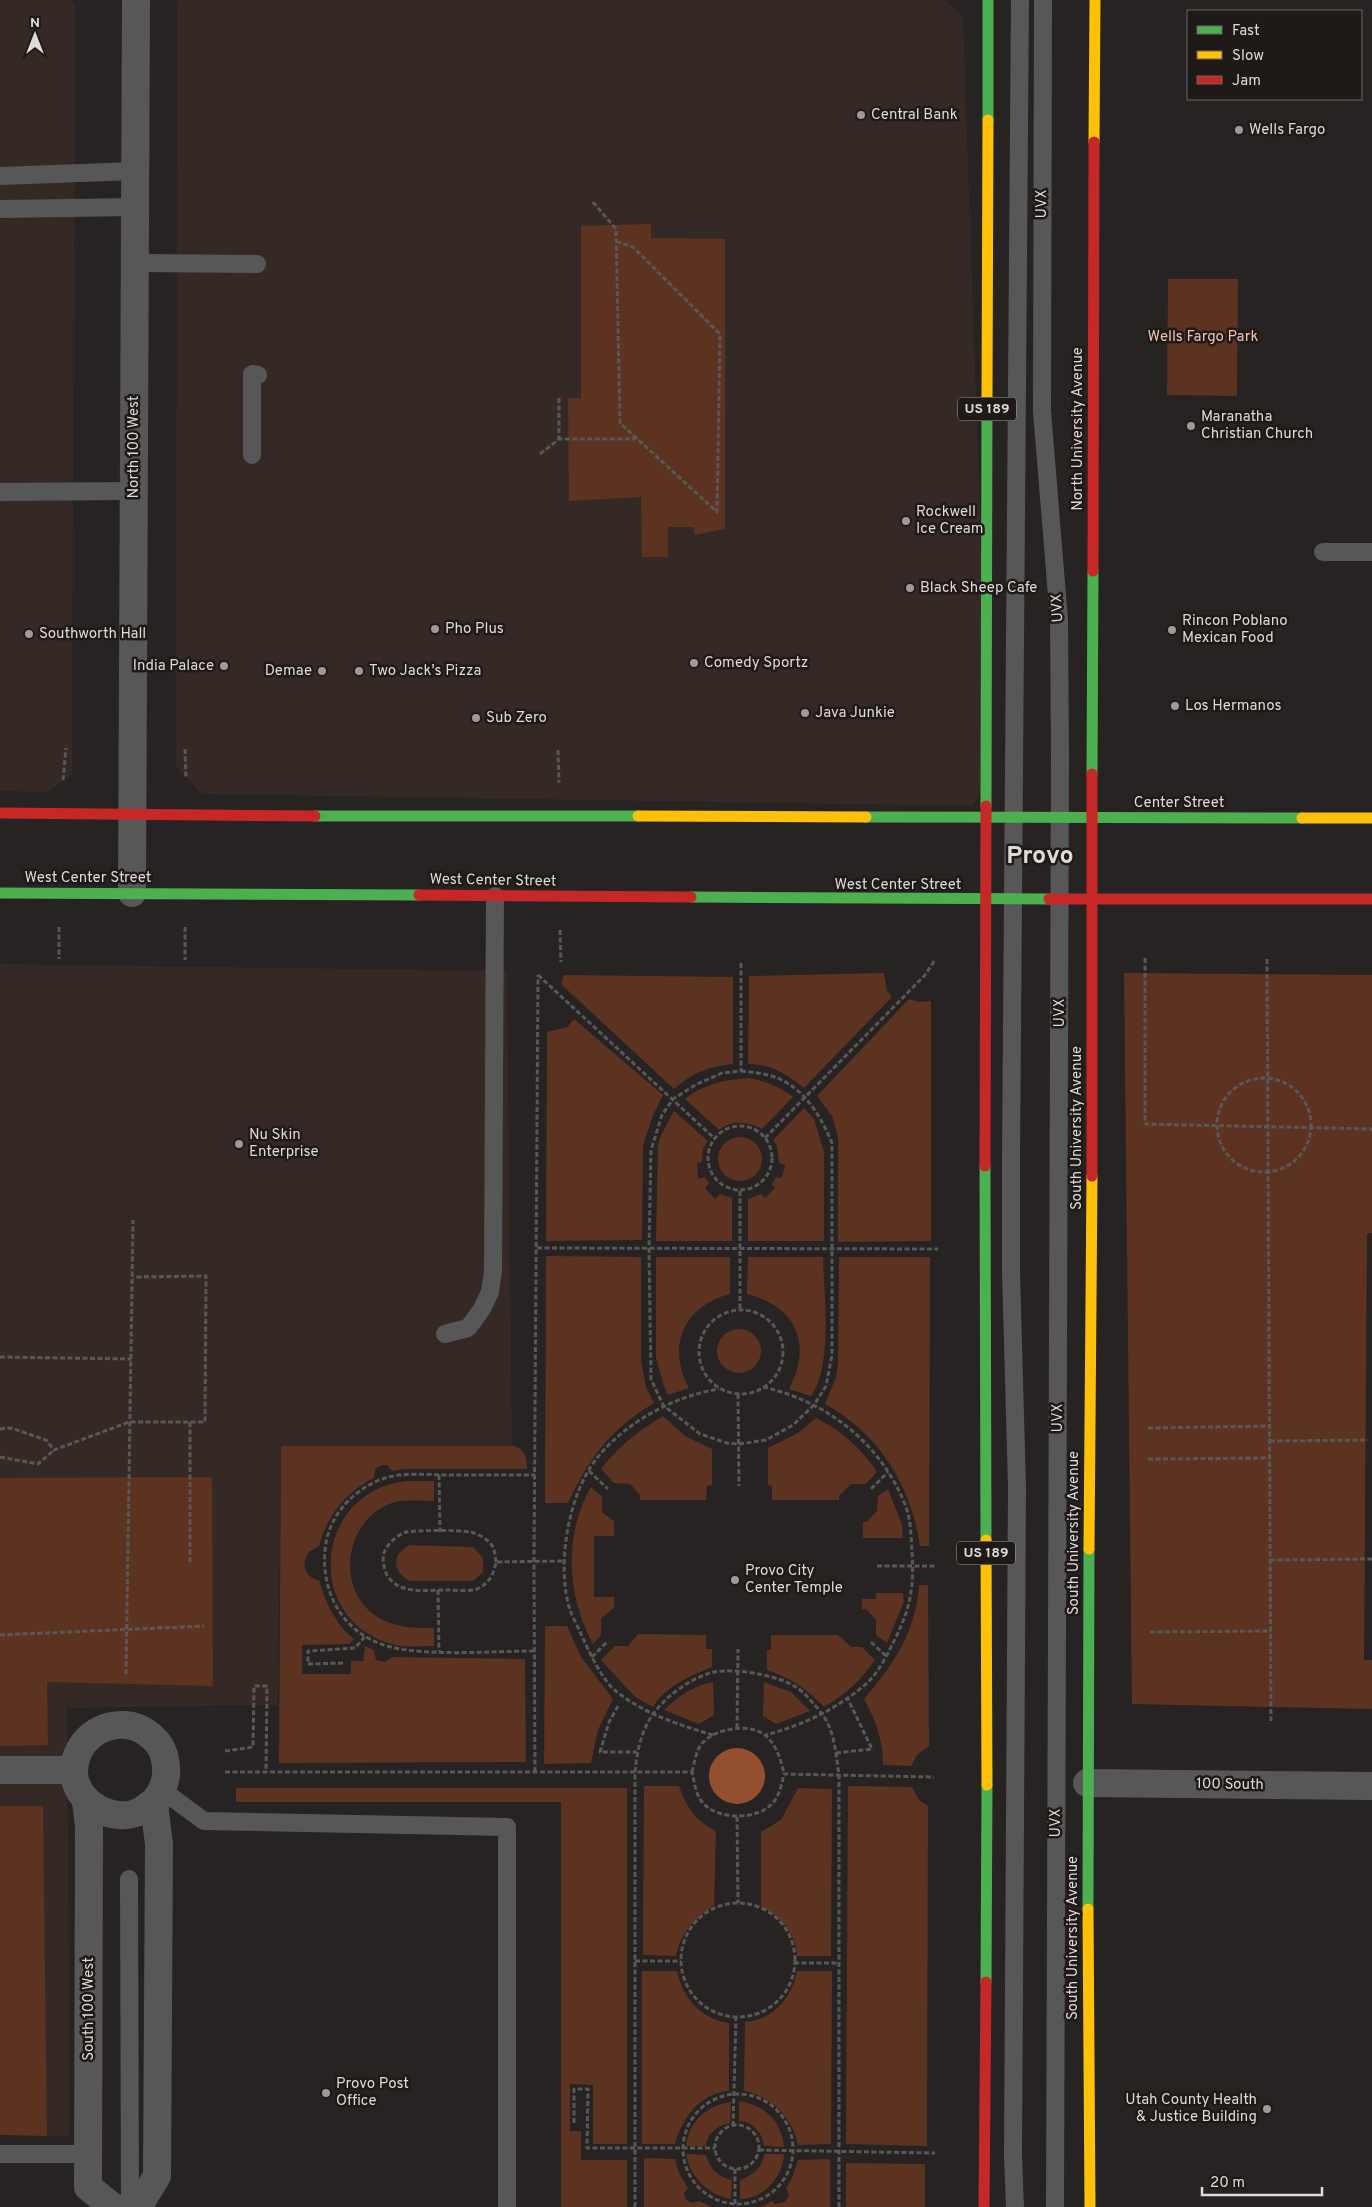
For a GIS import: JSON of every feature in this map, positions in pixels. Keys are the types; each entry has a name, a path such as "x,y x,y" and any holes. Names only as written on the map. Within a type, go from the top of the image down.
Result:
{"main road":[{"name":"US 189","path":"984,2207 987,1837 986,818 988,0"},
{"name":"North University Avenue","path":"1092,859 1095,0"},
{"path":"0,813 986,818"},
{"name":"Center Street","path":"986,818 1372,818"},
{"name":"South University Avenue","path":"1090,2207 1087,1783 1092,859"},
{"name":"West Center Street","path":"0,893 185,892 986,900"},
{"path":"986,900 1372,899"}],"street":[{"name":"North 100 West","path":"132,893 136,0"},
{"path":"0,1770 74,1770 78,1752 89,1737 104,1727 122,1724 139,1728 154,1739 164,1754 166,1772 159,1795 157,2176 138,2207"},
{"name":"South 100 West","path":"74,1770 80,1790 86,1800 89,1828 88,2187 113,2207"},
{"name":"100 South","path":"1087,1783 1372,1786"},
{"path":"86,1800 101,1812 121,1816 140,1812 159,1795"}],"lane":[{"name":"UVX","path":"1015,2207 1013,2146 1017,1486 1012,1272 1020,0"},
{"name":"UVX","path":"1043,0 1042,411 1059,620 1060,900 1055,2207"},
{"path":"0,176 135,171"},
{"path":"0,209 135,207"},
{"path":"135,263 257,264"},
{"path":"252,455 252,374 258,375"},
{"path":"0,492 133,492"},
{"path":"1323,552 1372,552"},
{"path":"445,1334 468,1328 482,1309 490,1292 493,1272 495,896"},
{"path":"159,1795 204,1821 507,1828 507,2207"},
{"path":"129,1879 130,2207"},
{"path":"0,2154 88,2154"}],"path":[{"path":"593,202 616,229 616,242 620,423 717,512 720,334 633,247 616,242"},
{"path":"559,398 559,439"},
{"path":"540,454 559,439 636,439"},
{"path":"62,783 66,748"},
{"path":"185,749 186,779"},
{"path":"558,750 559,783"},
{"path":"59,924 59,959"},
{"path":"185,924 185,960"},
{"path":"560,926 561,962"},
{"path":"1145,958 1145,1124 1372,1129"},
{"path":"1267,959 1271,1721"},
{"path":"765,1138 925,976 935,960"},
{"path":"741,963 741,1071"},
{"path":"535,1772 534,1562 538,975 714,1138"},
{"path":"741,1071 770,1075 793,1086 806,1098 822,1119 832,1143 832,1355 826,1386 814,1405 794,1425 766,1440 739,1444 727,1443 700,1434 663,1405 651,1379 649,1248 651,1150 662,1115 673,1099 697,1084 722,1073 741,1071"},
{"path":"1268,1077 1285,1081 1302,1096 1311,1119 1311,1137 1296,1158 1276,1172 1247,1170 1234,1160 1222,1146 1217,1126 1220,1107 1233,1091 1248,1082 1268,1077"},
{"path":"740,1127 750,1128 765,1138 771,1150 770,1170 765,1179 757,1186 740,1191 726,1188 712,1173 708,1163 709,1152 714,1138 729,1129 740,1127"},
{"path":"740,1191 740,1310"},
{"path":"126,1674 133,1220"},
{"path":"537,1248 938,1249"},
{"path":"0,1457 38,1464 54,1450 129,1422 205,1422 206,1276 133,1277"},
{"path":"740,1310 749,1310 762,1316 773,1325 780,1337 783,1351 781,1365 774,1378 763,1387 752,1392 738,1394 719,1388 707,1377 700,1365 698,1350 702,1336 709,1324 720,1315 740,1310"},
{"path":"0,1357 131,1359"},
{"path":"763,1387 785,1392 814,1405 851,1428 874,1452 888,1472 905,1504 913,1566 912,1599 901,1627 886,1656 869,1680 823,1715 766,1735"},
{"path":"713,1735 653,1715 615,1691 592,1657 570,1610 565,1586 565,1561 572,1508 582,1482 596,1459 615,1439 663,1405 700,1392 719,1388"},
{"path":"738,1394 739,1486"},
{"path":"190,1422 190,1562"},
{"path":"1148,1428 1269,1426"},
{"path":"0,1429 11,1428 46,1440 54,1450"},
{"path":"1270,1441 1368,1440"},
{"path":"1148,1459 1270,1458"},
{"path":"589,1471 608,1489"},
{"path":"871,1489 888,1472"},
{"path":"534,1651 439,1651 385,1645 351,1626 338,1611 328,1590 323,1568 325,1546 331,1526 340,1508 349,1499 378,1481 408,1474 535,1475"},
{"path":"439,1475 440,1532"},
{"path":"406,1532 440,1532 472,1532 491,1544 496,1562 495,1572 490,1580 475,1590 406,1590 400,1588 388,1577 384,1570 384,1552 394,1538 406,1532"},
{"path":"1270,1560 1372,1558"},
{"path":"496,1562 565,1561"},
{"path":"877,1566 936,1566"},
{"path":"438,1590 439,1651"},
{"path":"0,1636 204,1626"},
{"path":"1150,1632 1271,1631"},
{"path":"343,1663 308,1664 308,1651 355,1648 366,1635"},
{"path":"592,1657 608,1641"},
{"path":"871,1642 886,1656"},
{"path":"736,1728 738,1649"},
{"path":"635,2207 635,1772 638,1745 653,1715 678,1688 714,1672 766,1675 796,1687 823,1715 834,1740 839,1776 839,2207"},
{"path":"225,1751 253,1747 254,1686 267,1686 266,1772"},
{"path":"836,1753 872,1749 847,1697"},
{"path":"618,1706 610,1722 600,1752 638,1752"},
{"path":"736,1728 752,1729 766,1735 781,1756 784,1774 779,1794 768,1808 754,1814 736,1817 713,1811 698,1797 692,1772 698,1748 713,1735 725,1729 736,1728"},
{"path":"225,1772 692,1772"},
{"path":"784,1774 934,1777"},
{"path":"736,1817 738,1903"},
{"path":"726,1903 749,1903 768,1912 782,1924 791,1940 794,1963 793,1977 784,1993 771,2006 754,2014 736,2017 717,2013 700,2003 688,1988 681,1970 681,1961 681,1951 687,1933 699,1918 715,1907 726,1903"},
{"path":"635,1961 681,1961"},
{"path":"794,1963 839,1963"},
{"path":"734,2126 736,2017"},
{"path":"574,2123 574,2089 588,2089 587,2148 715,2148"},
{"path":"734,2093 755,2096 771,2104 787,2124 791,2132 794,2150 790,2167 782,2182 770,2194 754,2202 735,2204 720,2201 705,2194 693,2182 685,2166 682,2148 685,2132 692,2117 704,2104 720,2096 734,2093"},
{"path":"734,2126 747,2128 752,2132 757,2138 759,2150 755,2160 749,2165 735,2169 722,2163 717,2157 715,2148 717,2137 721,2132 734,2126"},
{"path":"759,2150 935,2153"},
{"path":"735,2169 735,2204"}],"shaded area":[{"path":"0,0 71,0 75,5 72,775 48,792 0,791"},
{"path":"180,0 945,0 963,17 989,783 972,806 202,794 176,767 177,3"},
{"path":"0,964 507,971 512,1446 281,1446 278,1705 67,1708 70,2136 0,2135"},
{"path":"737,1748 748,1750 757,1756 763,1765 765,1776 763,1787 757,1796 748,1802 737,1804 726,1802 717,1796 711,1787 709,1776 711,1765 717,1756 726,1750"}],"green space":[{"path":"651,224 651,238 725,239 725,529 694,535 694,527 668,527 668,557 642,557 641,497 569,501 568,398 581,398 581,226"},
{"name":"Wells Fargo Park","path":"1168,279 1238,279 1237,396 1167,395"},
{"path":"884,973 887,991 892,997 804,1088 791,1078 771,1068 748,1064 749,976"},
{"path":"1124,973 1372,975 1372,1233 1367,1234 1364,1660 1372,1660 1372,1709 1132,1704"},
{"path":"564,975 733,977 733,1064 716,1066 701,1071 680,1083 674,1089 561,984"},
{"path":"909,999 919,1002 931,1001 931,1241 838,1242 838,1137 832,1116 817,1096"},
{"path":"574,1019 663,1095 653,1115 643,1145 642,1240 546,1241 547,1032 567,1027"},
{"path":"748,1078 772,1085 793,1097 762,1129 751,1124 734,1123 719,1130 685,1099 707,1086"},
{"path":"804,1108 814,1119 824,1152 824,1241 748,1241 748,1199 761,1194 765,1198 775,1188 772,1184 776,1177 782,1178 785,1165 779,1163 777,1146 773,1140"},
{"path":"674,1111 708,1141 703,1149 702,1162 697,1163 698,1179 705,1177 709,1183 705,1188 715,1199 720,1194 732,1198 732,1241 656,1241 658,1145 661,1135"},
{"path":"740,1137 752,1141 758,1147 762,1159 758,1171 752,1177 740,1181 728,1177 722,1171 718,1159 722,1147 728,1141"},
{"path":"546,1256 641,1257 641,1361 646,1387 654,1403 638,1413 603,1445 585,1471 568,1503 545,1503"},
{"path":"656,1257 730,1257 730,1294 714,1300 701,1308 691,1318 684,1330 680,1343 679,1357 682,1372 689,1388 668,1395 656,1358"},
{"path":"748,1257 823,1257 825,1349 818,1383 811,1396 789,1389 796,1372 799,1357 799,1342 795,1329 788,1317 778,1308 764,1300 747,1294"},
{"path":"839,1257 930,1257 929,1546 920,1546 909,1502 889,1463 861,1430 825,1404 836,1377 838,1365"},
{"path":"743,1329 755,1335 760,1342 760,1360 755,1367 748,1372 735,1373 727,1370 720,1363 717,1347 720,1339 727,1332"},
{"path":"663,1416 685,1436 712,1449 712,1485 707,1486 706,1500 640,1500 640,1495 630,1484 614,1483 601,1469 629,1440"},
{"path":"816,1418 850,1441 877,1472 866,1484 851,1484 839,1496 839,1500 772,1500 772,1486 768,1485 768,1448 798,1433"},
{"path":"281,1446 515,1446 524,1453 527,1469 405,1469 392,1471 387,1465 382,1465 375,1469 374,1478 346,1497 327,1524 319,1546 306,1556 305,1569 310,1576 319,1580 336,1620 354,1639 349,1644 302,1645 302,1674 351,1674 351,1661 363,1661 365,1646 374,1650 376,1660 385,1662 392,1657 525,1659 526,1762 279,1763"},
{"path":"212,1477 213,1686 47,1682 48,1745 0,1746 0,1478"},
{"path":"406,1481 434,1481 434,1501 409,1500 390,1503 370,1517 359,1531 353,1547 350,1564 352,1581 358,1597 369,1611 385,1621 415,1628 434,1628 434,1646 410,1647 396,1645 366,1632 345,1612 334,1587 331,1559 337,1532 352,1508 375,1490"},
{"path":"591,1487 602,1497 602,1512 614,1521 614,1536 594,1536 594,1597 614,1597 614,1608 601,1618 601,1635 593,1644 584,1626 578,1606 572,1566 572,1545 576,1525"},
{"path":"888,1489 902,1525 903,1538 863,1538 863,1522 867,1522 877,1511 878,1496"},
{"path":"410,1545 473,1547 483,1558 483,1572 473,1581 410,1581 400,1573 396,1563 399,1553"},
{"path":"919,1585 928,1585 929,1746 917,1755 911,1766 883,1765 882,1747 878,1731 864,1699 893,1660 908,1633 917,1602"},
{"path":"876,1593 903,1593 904,1601 887,1643 876,1635 876,1620 866,1609 862,1609 862,1599 876,1599"},
{"path":"545,1626 567,1626 581,1657 613,1699 598,1730 591,1763 544,1764"},
{"path":"638,1634 706,1635 706,1649 712,1649 712,1667 672,1687 653,1707 635,1697 601,1660 615,1646 628,1646"},
{"path":"771,1635 838,1635 851,1647 862,1647 875,1660 852,1686 824,1707 798,1685 767,1670 767,1650 771,1650"},
{"path":"713,1682 714,1715 699,1724 664,1710 686,1692"},
{"path":"764,1682 791,1692 810,1711 776,1724 763,1716"},
{"path":"644,1786 679,1786 685,1800 697,1818 716,1831 714,1905 685,1932 676,1956 643,1955"},
{"path":"848,1786 912,1787 919,1800 928,1806 927,2146 846,2144"},
{"path":"236,1788 627,1788 627,2144 593,2144 593,2085 570,2084 570,2131 581,2131 581,2160 627,2160 627,2207 561,2207 561,1802 236,1802"},
{"path":"798,1788 832,1789 831,1956 797,1956 794,1940 786,1927 761,1906 761,1832 781,1820"},
{"path":"0,1806 43,1806 47,2136 0,2135"},
{"path":"642,1971 677,1971 684,1990 695,2006 710,2017 729,2023 729,2091 709,2097 694,2108 678,2134 675,2144 642,2144"},
{"path":"797,1971 832,1971 831,2144 798,2145 791,2125 779,2109 763,2098 744,2091 745,2022 764,2017 780,2006 791,1990"},
{"path":"739,2101 756,2106 770,2116 780,2129 784,2147 764,2146 759,2132 752,2125 739,2121"},
{"path":"731,2102 730,2123 714,2130 706,2146 686,2146 691,2129 701,2116 714,2107"},
{"path":"686,2154 706,2155 715,2172 732,2180 731,2199 715,2194 701,2184 691,2170"},
{"path":"764,2154 784,2154 780,2171 771,2185 764,2191 749,2198 740,2199 740,2180 759,2167"},
{"path":"644,2158 675,2159 679,2173 688,2188 684,2193 686,2200 692,2203 699,2201 712,2207 644,2207"},
{"path":"830,2159 830,2207 761,2207 772,2201 775,2204 785,2202 789,2196 786,2188 792,2178 798,2160"},
{"path":"846,2163 925,2164 925,2207 846,2207"}],"traffic: fast":[{"path":"988,0 988,120"},
{"path":"986,806 987,398"},
{"path":"1092,774 1093,571"},
{"path":"315,816 638,816"},
{"path":"866,817 1302,818"},
{"path":"0,893 419,895"},
{"path":"691,897 1049,899"},
{"path":"985,1166 986,1540"},
{"path":"1088,1909 1089,1549"},
{"path":"986,1982 987,1785"}],"traffic: slow":[{"path":"1094,142 1095,0"},
{"path":"987,398 988,120"},
{"path":"638,816 866,817"},
{"path":"1302,818 1372,818"},
{"path":"1089,1549 1092,1176"},
{"path":"986,1540 987,1785"},
{"path":"1088,1909 1090,2207"}],"traffic: jam":[{"path":"1093,571 1094,142"},
{"path":"1092,774 1092,1176"},
{"path":"985,1166 986,806"},
{"path":"0,813 315,816"},
{"path":"419,895 691,897"},
{"path":"1049,899 1372,899"},
{"path":"984,2207 986,1982"}],"place":[{"name":"Central Bank","path":"861,115"},
{"name":"Wells Fargo","path":"1239,130"},
{"name":"Maranatha Christian Church","path":"1191,426"},
{"name":"Rockwell Ice Cream","path":"906,521"},
{"name":"Black Sheep Cafe","path":"910,588"},
{"name":"Pho Plus","path":"435,629"},
{"name":"Rincon Poblano Mexican Food","path":"1172,630"},
{"name":"Southworth Hall","path":"29,634"},
{"name":"Comedy Sportz","path":"694,663"},
{"name":"India Palace","path":"224,666"},
{"name":"Demae","path":"322,671"},
{"name":"Two Jack's Pizza","path":"359,671"},
{"name":"Los Hermanos","path":"1175,706"},
{"name":"Java Junkie","path":"805,713"},
{"name":"Sub Zero","path":"476,718"},
{"name":"Nu Skin Enterprise","path":"239,1144"},
{"name":"Provo City Center Temple","path":"735,1580"},
{"name":"Provo Post Office","path":"326,2093"},
{"name":"Utah County Health & Justice Building","path":"1267,2109"}],"district":[{"name":"Provo","path":"1040,857"}]}
